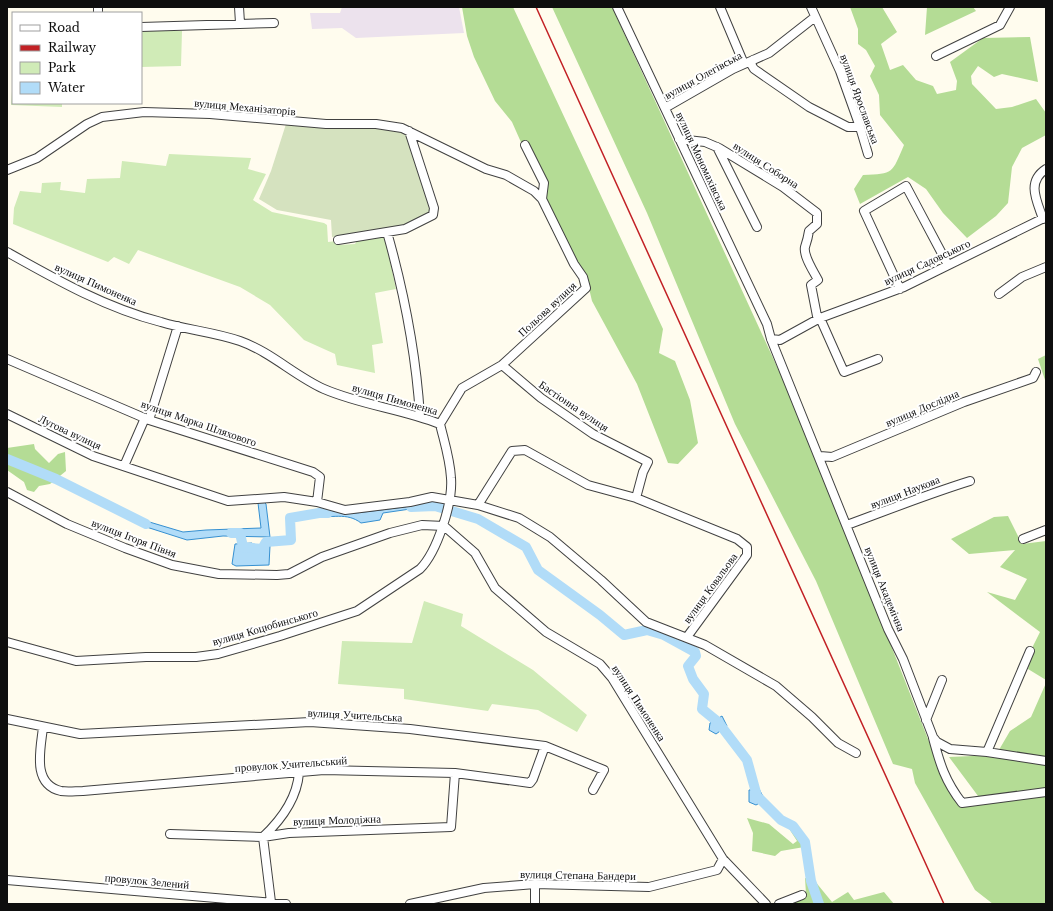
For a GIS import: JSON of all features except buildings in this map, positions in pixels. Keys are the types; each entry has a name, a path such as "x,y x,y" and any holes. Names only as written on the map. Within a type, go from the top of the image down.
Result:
{"street":[{"path":"239,7 240,23"},
{"name":"вулиця Мономахівська","path":"617,7 767,324 771,340"},
{"path":"720,7 744,64"},
{"name":"вулиця Ярославська","path":"811,7 840,71 868,154"},
{"path":"936,56 1000,25 1010,7"},
{"name":"вулиця Олегівська","path":"665,108 744,64 769,53 815,17"},
{"path":"142,27 274,23"},
{"name":"вулиця Олегівська","path":"753,60 751,64 754,69 809,107 848,127 860,127"},
{"name":"вулиця Механізаторів","path":"7,170 37,158 94,120 119,114 144,112 210,114 326,124 376,124 402,128 486,169"},
{"path":"357,236 410,228 430,217 434,212 409,131"},
{"path":"414,146 423,138"},
{"name":"вулиця Соборна","path":"679,139 705,142 717,146 783,187 817,213 817,224 809,231 808,243 805,247 806,254 818,280 811,285 817,316 820,318"},
{"path":"525,145 544,183 542,199"},
{"path":"717,146 757,227"},
{"name":"Польова вулиця","path":"440,424 462,388 502,365 586,288 583,277 574,264 542,199 534,191 506,175 486,169"},
{"path":"1045,218 1035,198 1034,184 1039,174 1046,169"},
{"path":"900,288 864,211 906,186 948,265"},
{"name":"вулиця Садовського","path":"771,340 782,339 820,318 900,288 1045,218"},
{"path":"387,232 411,337 418,385 420,416"},
{"name":"вулиця Пимоненка","path":"7,252 48,275 102,301 159,322 239,341 256,347 323,388 351,399 420,416 440,424 447,451 451,479 444,526 476,553 495,588 546,632 600,664 612,678 723,859 766,904"},
{"path":"999,294 1022,277 1046,267"},
{"path":"820,318 844,372 878,359"},
{"path":"124,466 147,419 178,326"},
{"path":"777,353 778,345 782,339"},
{"name":"вулиця Академічна","path":"771,340 848,524 888,629 902,655 933,737 942,770 952,790 962,803 1046,792"},
{"name":"вулиця Марка Шляхового","path":"7,358 147,419 312,472 320,477 317,502"},
{"name":"Бастіонна вулиця","path":"502,365 541,398 593,434 648,462 643,472 636,498"},
{"name":"вулиця Дослідна","path":"829,458 964,402 1034,375"},
{"name":"Лугова вулиця","path":"7,414 93,456 228,501 284,497 317,502"},
{"name":"вулиця Ковальова","path":"449,500 478,505 519,518 550,537 601,580 646,622 687,638 747,554 747,547 737,539 636,498 588,485 525,450 512,451 478,505"},
{"path":"820,456 829,458 823,465"},
{"name":"вулиця Наукова","path":"848,524 970,480"},
{"name":"вулиця Ігоря Півня","path":"7,492 68,524 125,548 172,565 219,574 289,574 322,557 390,533 422,525 444,526"},
{"path":"317,502 345,510 410,502 432,497 449,500"},
{"name":"вулиця Коцюбинського","path":"7,642 76,661 146,657 196,657 232,650 357,611 368,605 420,569 427,562 444,526"},
{"path":"1023,539 1046,530"},
{"path":"687,638 729,657 776,686 812,717 838,743 856,753"},
{"path":"987,752 1030,651"},
{"path":"926,720 942,680"},
{"name":"вулиця Учительська","path":"7,719 80,734 310,722 410,729 545,746 604,770 594,790"},
{"name":"провулок Учительський","path":"43,727 40,765 41,772 44,779 54,788 62,791 83,791 339,770 455,773 530,783 533,779 545,746"},
{"path":"933,737 937,742 950,749 987,752 1046,761"},
{"path":"271,902 263,837 274,827 294,794 299,773"},
{"name":"вулиця Молодіжна","path":"170,834 263,837 289,833 452,827 455,773"},
{"path":"280,817 289,833"},
{"name":"вулиця Степана Бандери","path":"410,904 484,888 535,884 649,887 717,870 723,859"},
{"name":"провулок Зелений","path":"7,880 286,904"},
{"path":"535,884 535,904"},
{"path":"779,904 802,895"}],"shaded area":[{"path":"342,7 459,7 464,33 356,38 342,28 312,29 310,13 340,13"}],"green space":[{"path":"462,7 513,7 663,329 659,353 675,361 690,400 698,443 678,464 668,463 637,384 592,301 586,276 572,257 512,122 495,101 474,57 467,36"},
{"path":"552,7 612,7 834,491 890,643 945,782 961,805 984,804 949,757 996,755 1010,731 1031,717 1046,683 1046,904 993,904 975,890 915,783 912,769 893,764 816,581 735,424 647,213"},
{"path":"850,7 882,7 897,32 881,44 890,70 903,65 916,80 933,86 937,94 956,90 957,81 950,62 983,38 1030,37 1038,82 1002,74 994,77 978,66 971,76 972,84 996,109 1012,107 1036,99 1046,113 1046,135 1022,148 1012,167 1008,203 996,216 967,238 943,213 926,189 908,177 860,204 854,189 863,175 881,174 891,170 894,167 904,145 880,115 879,95 870,76 875,66 866,50 858,44 858,29"},
{"path":"927,7 973,7 976,11 925,35"},
{"path":"142,31 182,31 181,66 142,67"},
{"path":"12,91 12,104 62,104 62,107 11,105"},
{"path":"286,124 375,127 408,133 431,210 430,214 407,226 332,237 331,220 277,210 259,199 271,171"},
{"path":"169,154 251,158 248,169 266,174 253,200 272,212 324,223 327,225 328,242 336,241 339,245 355,244 358,239 385,237 396,289 375,293 383,343 372,345 375,373 337,365 335,354 304,340 270,305 240,287 138,250 129,264 114,257 108,262 13,224 14,208 20,191 41,193 42,183 61,182 60,190 85,193 87,179 120,178 122,161 166,166"},
{"path":"1046,355 1046,383 1038,359"},
{"path":"34,444 35,449 49,463 58,454 65,452 66,471 50,484 39,486 34,492 27,490 24,482 7,470 7,448"},
{"path":"1008,516 1022,544 1046,541 1046,680 1028,669 1033,646 1040,632 987,592 1015,600 1027,579 1000,567 1015,550 969,554 951,539 994,517"},
{"path":"424,601 463,614 461,626 533,670 587,715 577,732 538,710 492,704 488,711 404,699 404,689 338,684 342,641 412,643"},
{"path":"747,818 769,824 793,844 797,841 788,827 798,827 810,846 781,851 775,856 752,851 753,833"},
{"path":"805,878 814,880 832,902 848,892 854,900 884,892 894,904 793,904 806,894"}],"water":[{"path":"264,502 266,504 270,537 223,536 187,540 137,524 136,518 183,532 261,528 258,503"},
{"path":"429,504 424,507 383,513 380,520 361,523 350,518 339,516 315,517 316,510 356,513"},
{"path":"252,543 255,546 265,546 268,544 270,546 269,565 236,566 232,564 235,544"},
{"path":"722,716 727,726 716,734 709,730 710,723"},
{"path":"759,789 765,800 756,805 749,802 749,790"}],"waterway":[{"path":"7,459 56,479 146,524"},
{"path":"411,507 435,506 478,519 526,547 538,570 600,615 624,635 647,630 664,635 695,652 696,656 688,666 693,679 704,694 702,709 718,722 747,760 757,796 781,820 793,826 805,842 811,881 819,904"},
{"path":"231,533 240,533 243,547 262,549 266,542 291,540 290,518 328,513"}],"railway":[{"path":"536,7 944,904"}]}
